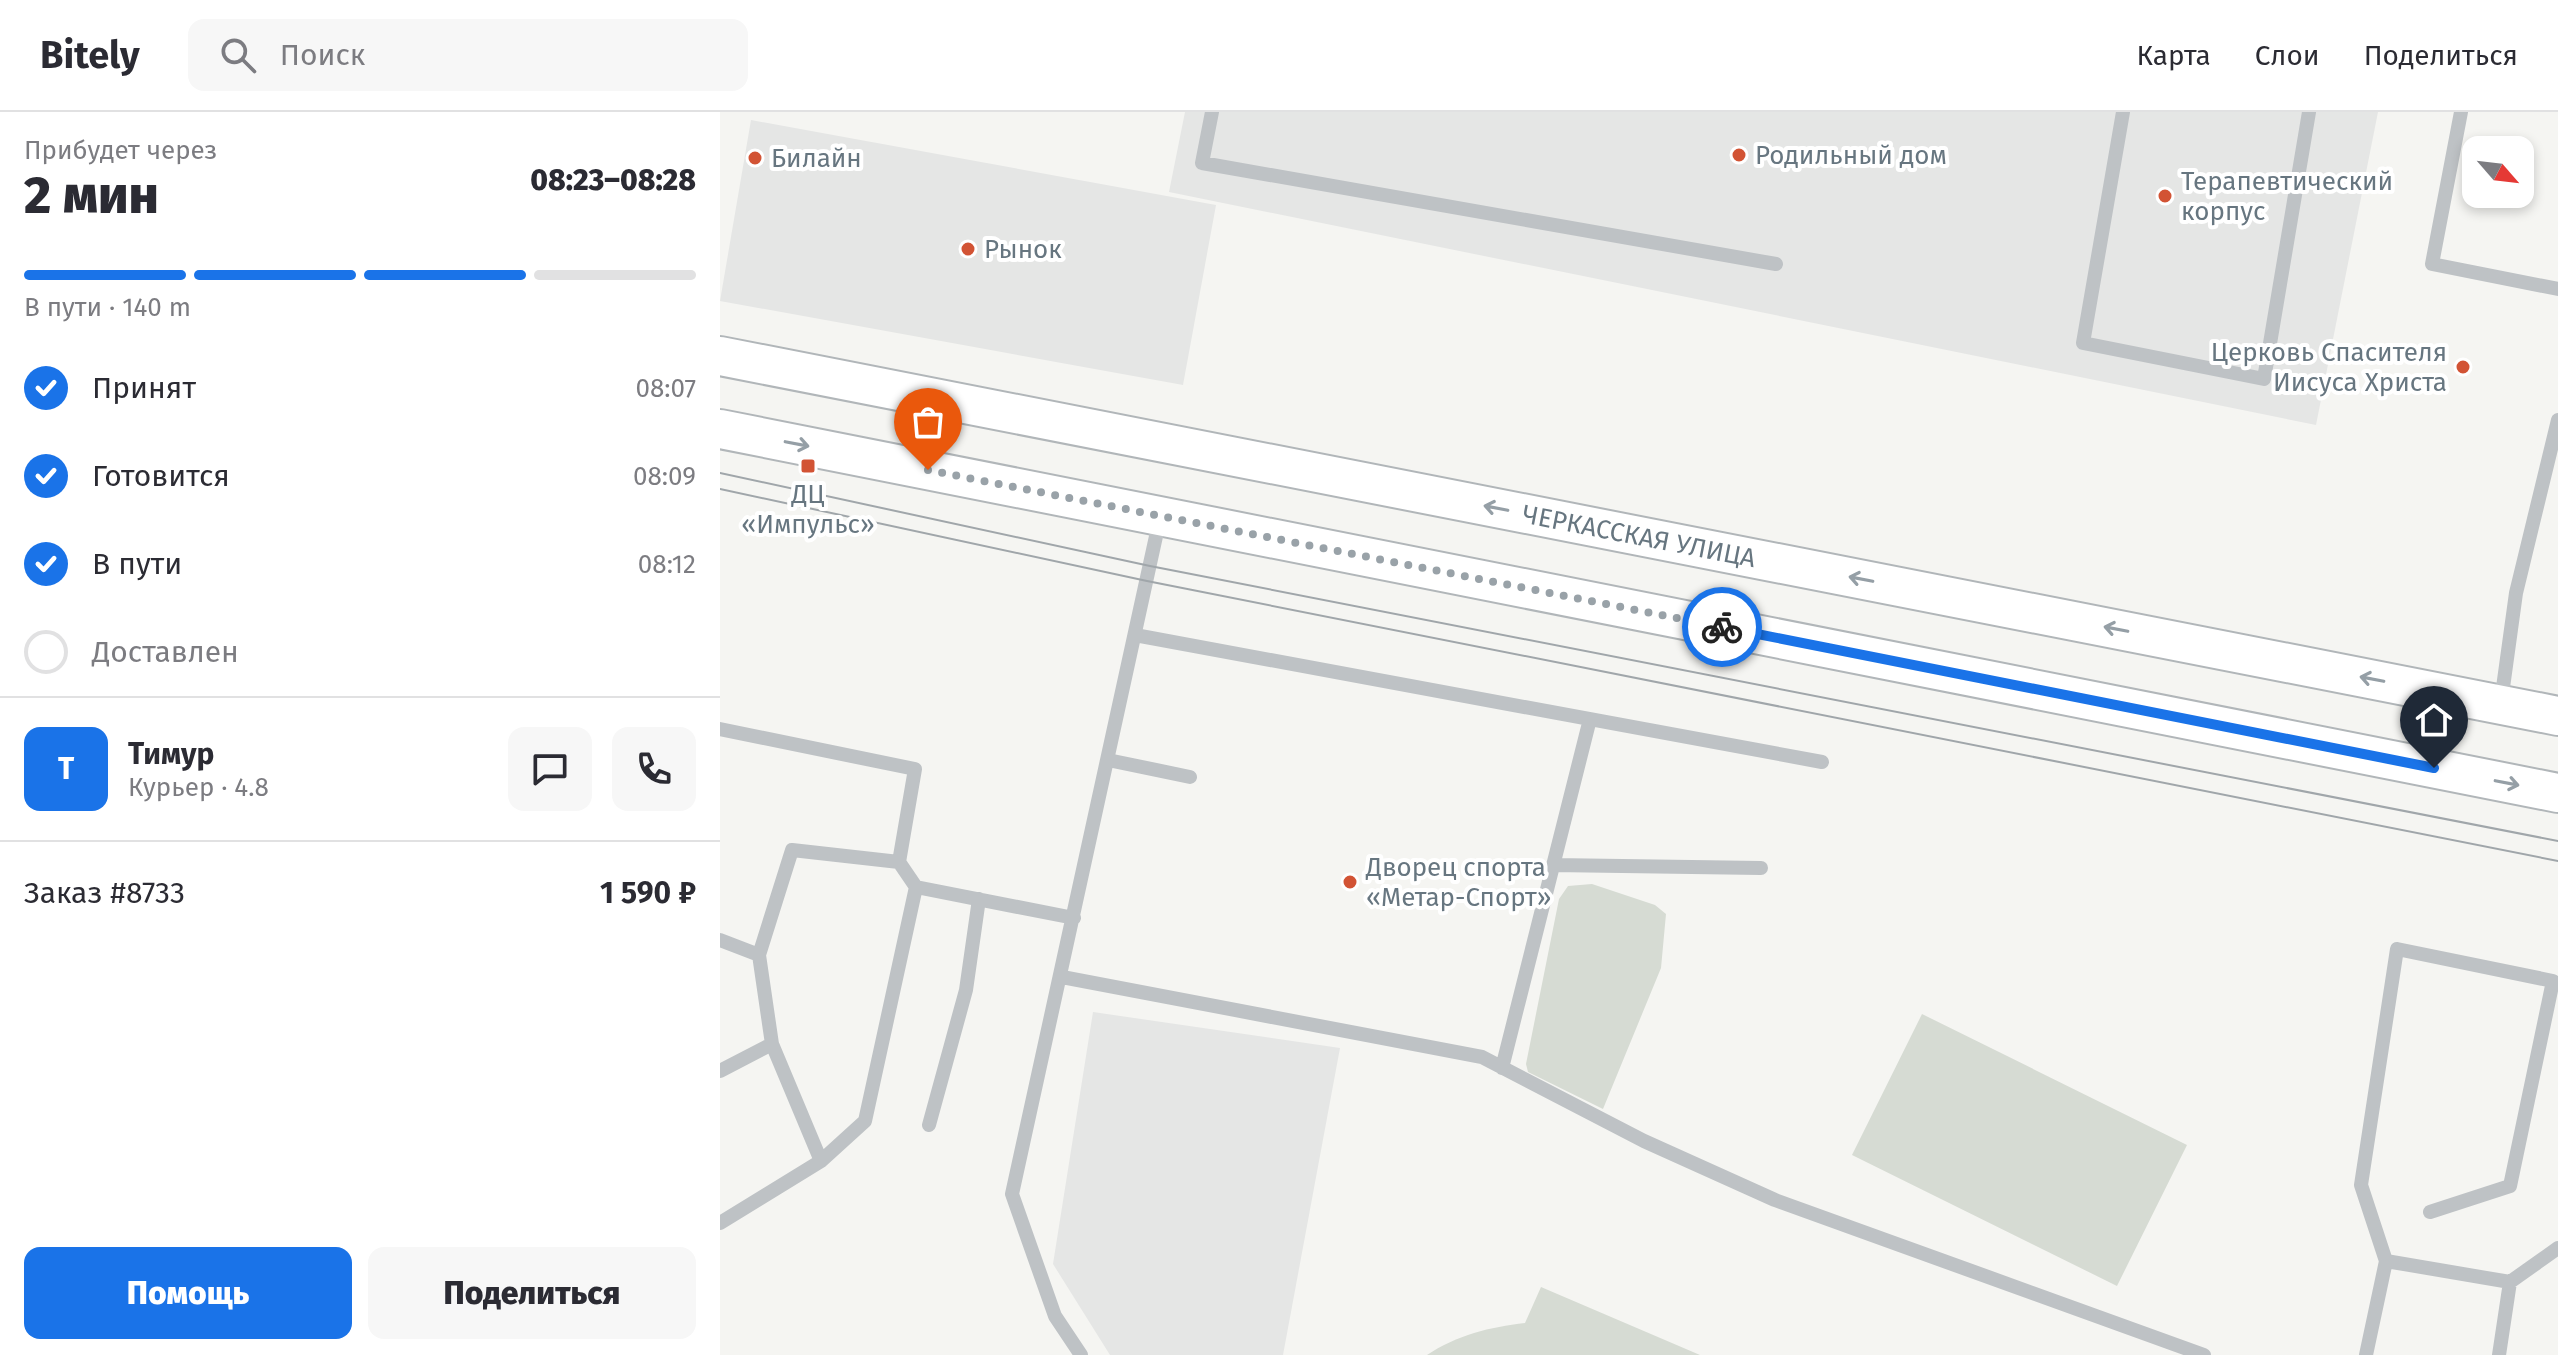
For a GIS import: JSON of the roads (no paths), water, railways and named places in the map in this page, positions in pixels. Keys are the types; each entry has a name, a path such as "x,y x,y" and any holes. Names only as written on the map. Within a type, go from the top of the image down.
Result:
{"main road":[{"name":"ЧЕРКАССКАЯ УЛИЦА","path":"720,356 2558,716"},
{"path":"720,429 2558,793"}],"lane":[{"path":"1212,112 1202,163 1776,264"},
{"path":"2123,112 2083,343 2264,379 2309,112"},
{"path":"2461,112 2432,264 2558,289"},
{"path":"2500,705 2516,593 2558,420"},
{"path":"1081,1355 1055,1316 1012,1194 1062,977 1160,516"},
{"path":"1135,635 1822,762"},
{"path":"1502,1068 1590,719"},
{"path":"720,729 915,769 899,862 916,887 1074,918"},
{"path":"1108,760 1190,777"},
{"path":"821,1161 772,1044 759,955 792,850 899,862"},
{"path":"1553,865 1761,868"},
{"path":"720,1223 821,1161 865,1121 916,887"},
{"path":"929,1125 966,990 979,899"},
{"path":"720,940 759,955"},
{"path":"2366,1355 2386,1261 2361,1185 2397,949 2553,981 2510,1186 2430,1212"},
{"path":"1062,977 1482,1057 1644,1141 1775,1200 2204,1355"},
{"path":"720,1071 772,1044"},
{"path":"2386,1261 2510,1282 2558,1248"},
{"path":"2499,1355 2510,1282"}],"tram line":[{"path":"720,473 1150,566 2558,841"},
{"path":"720,489 1147,581 2558,861"}],"place":[{"name":"Родильный дом","path":"1739,155"},
{"name":"Билайн","path":"755,158"},
{"name":"Терапевтический корпус","path":"2165,196"},
{"name":"Рынок","path":"968,249"},
{"name":"Церковь Спасителя Иисуса Христа","path":"2463,367"},
{"name":"ДЦ «Импульс»","path":"808,466"},
{"name":"Дворец спорта «Метар-Спорт»","path":"1350,882"}]}
